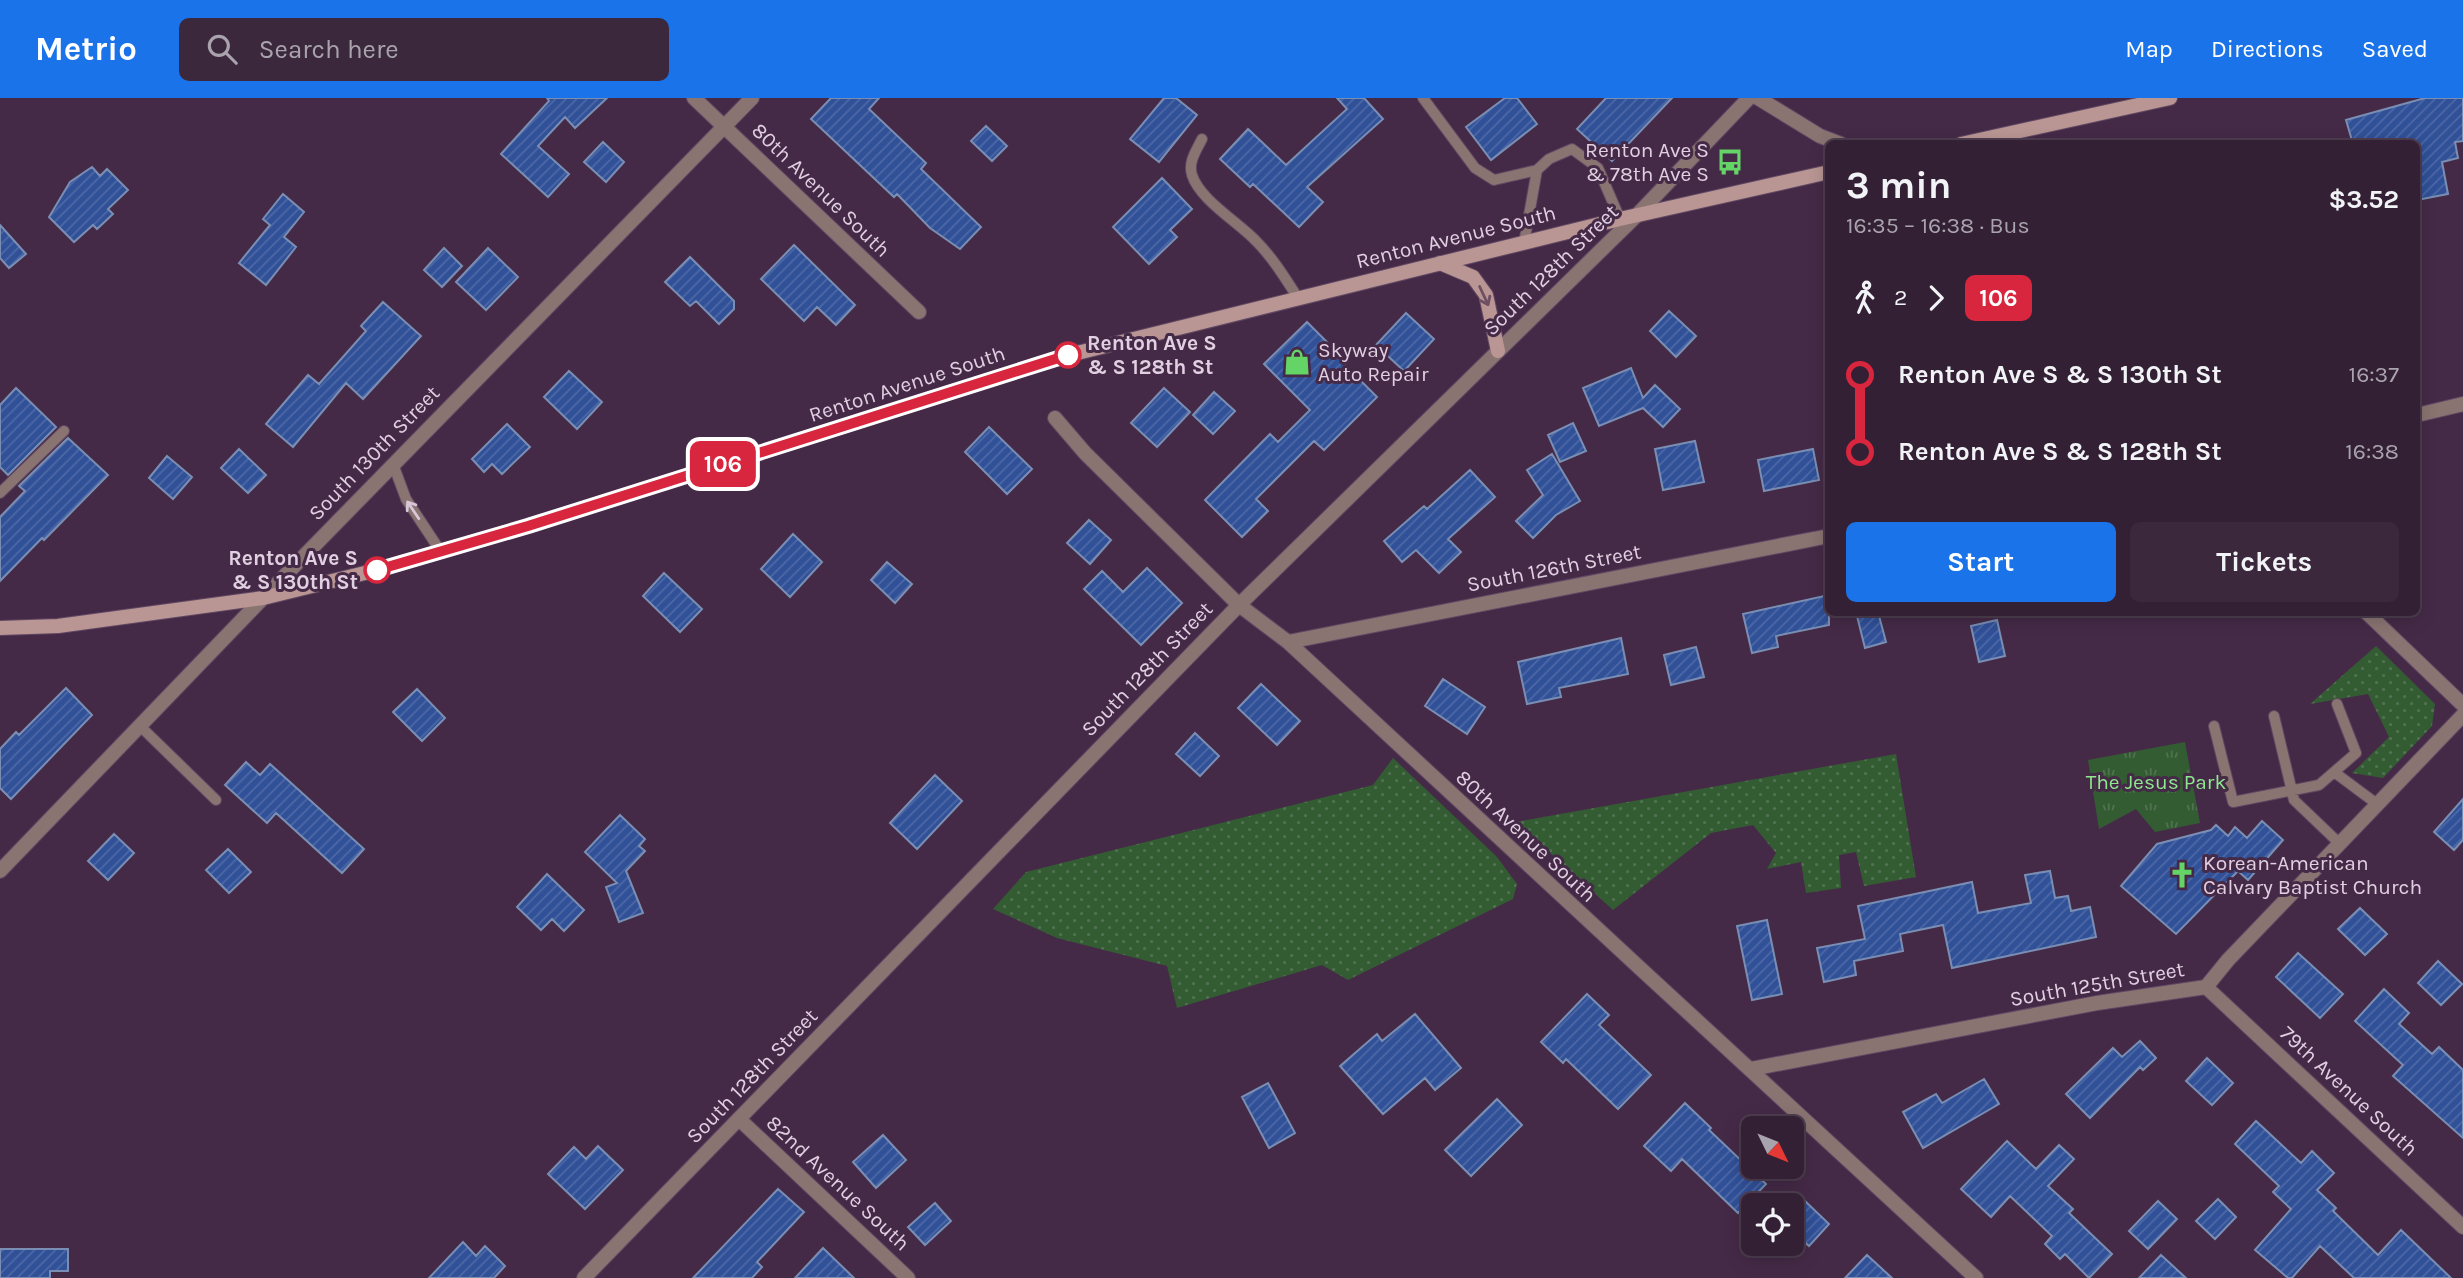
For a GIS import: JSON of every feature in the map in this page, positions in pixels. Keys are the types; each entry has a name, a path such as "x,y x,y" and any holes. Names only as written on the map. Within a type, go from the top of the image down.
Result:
{"main road":[{"path":"1979,140 2171,98"},
{"name":"Renton Avenue South","path":"0,628 58,626 263,597 377,570 1065,356 1620,219 1825,173"},
{"path":"1440,263 1473,277 1486,295 1498,351"}],"street":[{"name":"80th Avenue South","path":"694,98 919,312"},
{"name":"South 130th Street","path":"0,871 263,597 752,98"},
{"name":"South 128th Street","path":"584,1278 1238,605 1637,215 1749,98"},
{"path":"1758,98 1830,140"},
{"path":"2420,414 2463,404"},
{"name":"80th Avenue South","path":"1055,418 1084,453 1238,605 1288,642 1976,1278"},
{"name":"South 126th Street","path":"1288,642 1825,537"},
{"path":"2370,616 2463,705"},
{"name":"South 125th Street","path":"1751,1069 2098,1003 2206,987 2228,960 2463,715"},
{"name":"79th Avenue South","path":"2206,987 2463,1227"},
{"name":"82nd Avenue South","path":"739,1119 908,1278"}],"lane":[{"path":"1423,98 1475,168 1494,180 1536,170 1549,159 1572,149 1598,168 1620,219"},
{"path":"1202,139 1190,162 1192,176 1207,197 1275,261 1298,298"},
{"path":"1524,243 1536,170"},
{"path":"0,493 64,431"},
{"path":"393,464 405,499 441,552"},
{"path":"2214,726 2233,802 2319,785 2356,753 2337,704"},
{"path":"2274,716 2294,800 2340,844"},
{"path":"139,726 216,800"},
{"path":"2334,772 2377,804"}],"green space":[{"path":"2376,646 2435,704 2432,726 2383,778 2352,773 2389,737 2368,694 2310,704"},
{"name":"The Jesus Park","path":"2185,742 2200,823 2155,832 2136,809 2099,829 2088,760"},
{"path":"1896,754 1916,877 1864,886 1856,852 1839,855 1841,888 1806,893 1801,862 1767,869 1776,853 1753,825 1711,833 1613,910 1516,822"},
{"path":"1393,758 1497,857 1517,884 1513,899 1348,980 1322,965 1177,1008 1167,966 1057,938 993,909 1026,872 1373,785"}],"building":[{"path":"547,98 607,98 575,128 565,117 538,146 569,174 548,197 501,154 549,101"},
{"path":"831,98 879,98 869,109 926,163 921,169 981,227 960,249 930,228 897,194 894,197 811,119"},
{"path":"1164,98 1176,98 1197,115 1159,162 1130,139"},
{"path":"1337,98 1364,98 1383,119 1307,187 1323,202 1299,227 1253,184 1250,187 1220,159 1248,129 1286,165 1347,109"},
{"path":"1505,98 1517,98 1537,124 1491,160 1466,127"},
{"path":"1606,98 1672,98 1612,161 1577,129"},
{"path":"2425,98 2463,98 2463,141 2455,142 2458,158 2442,162 2448,194 2420,199 2420,140 2352,140 2346,120"},
{"path":"986,126 1007,146 992,161 971,141"},
{"path":"603,142 624,162 606,182 584,162"},
{"path":"92,167 100,176 107,169 128,190 108,209 113,214 97,229 93,225 74,242 49,217 70,182"},
{"path":"1162,178 1192,209 1170,230 1177,237 1149,264 1113,227"},
{"path":"283,194 304,212 284,237 296,247 266,285 239,263 270,225 263,219"},
{"path":"0,225 26,254 9,268 0,258"},
{"path":"794,245 855,305 836,325 817,307 804,321 761,279"},
{"path":"444,248 462,266 442,287 424,270"},
{"path":"488,248 518,277 486,310 456,282"},
{"path":"690,257 734,301 734,309 719,324 696,301 690,306 665,282"},
{"path":"383,302 421,336 363,399 346,383 293,447 266,424 308,375 319,384 366,331 361,326"},
{"path":"1669,311 1696,336 1676,357 1650,331"},
{"path":"1406,313 1434,339 1404,371 1376,345"},
{"path":"1307,322 1377,397 1324,450 1314,441 1256,499 1268,511 1242,537 1205,500 1270,434 1278,442 1310,410 1264,364"},
{"path":"1631,368 1643,398 1655,385 1680,409 1663,427 1643,408 1599,426 1583,388"},
{"path":"569,371 602,402 577,429 544,397"},
{"path":"16,388 56,427 8,475 0,467 0,405"},
{"path":"1164,388 1190,412 1157,447 1131,423"},
{"path":"1214,392 1235,411 1213,434 1193,415"},
{"path":"1573,423 1586,451 1560,462 1548,435"},
{"path":"507,424 530,447 502,474 492,464 484,472 472,459"},
{"path":"989,427 1032,469 1007,494 965,452"},
{"path":"68,438 108,475 0,581 0,517 25,491 19,486"},
{"path":"1695,441 1704,482 1663,490 1655,449"},
{"path":"239,449 266,475 248,493 221,468"},
{"path":"1813,449 1819,480 1764,491 1758,460"},
{"path":"1552,454 1580,501 1556,515 1533,538 1516,521 1543,495 1527,470"},
{"path":"167,456 192,477 173,499 149,478"},
{"path":"1470,470 1495,497 1448,539 1461,552 1439,573 1416,550 1402,562 1384,541 1424,506 1427,509"},
{"path":"1089,520 1111,540 1090,564 1067,543"},
{"path":"793,534 822,562 790,597 761,569"},
{"path":"887,562 912,584 895,603 871,580"},
{"path":"1147,568 1182,603 1141,645 1084,589 1102,571 1123,592"},
{"path":"664,573 702,609 680,632 643,596"},
{"path":"1825,596 1825,616 1829,616 1829,625 1776,636 1778,647 1752,653 1743,614"},
{"path":"1857,616 1879,616 1886,642 1865,648"},
{"path":"1997,620 2005,656 1979,662 1971,626"},
{"path":"1621,638 1628,674 1559,688 1561,697 1527,704 1518,662"},
{"path":"1696,647 1704,677 1671,685 1664,655"},
{"path":"1443,679 1485,707 1467,734 1425,706"},
{"path":"1261,684 1300,721 1277,745 1238,708"},
{"path":"66,688 92,715 11,799 0,788 0,749 16,732 19,735"},
{"path":"417,689 445,718 422,741 393,712"},
{"path":"1195,733 1219,756 1200,776 1176,754"},
{"path":"246,762 260,775 270,764 364,849 342,873 276,813 267,823 225,785"},
{"path":"935,775 962,801 917,849 890,823"},
{"path":"2463,799 2463,840 2454,850 2434,832"},
{"path":"620,815 645,839 639,846 645,851 626,871 643,913 619,922 606,887 617,883 585,852"},
{"name":"Korean-American Calvary Baptist Church","path":"2262,821 2283,840 2248,880 2238,871 2176,934 2121,886 2157,844 2211,830 2216,825 2228,836 2235,827 2247,838"},
{"path":"114,834 134,853 108,880 88,861"},
{"path":"228,849 251,872 229,893 206,870"},
{"path":"2050,871 2055,898 2068,896 2071,911 2090,907 2096,937 1952,968 1943,925 1900,934 1903,951 1854,961 1856,975 1824,982 1817,948 1865,939 1858,906 1972,882 1978,913 2031,903 2025,875"},
{"path":"547,874 584,910 564,931 552,919 541,930 517,907"},
{"path":"2360,908 2387,934 2365,955 2338,929"},
{"path":"1767,920 1782,994 1752,1000 1737,926"},
{"path":"2298,953 2343,994 2320,1018 2276,977"},
{"path":"2438,961 2462,984 2441,1005 2418,983"},
{"path":"2384,989 2409,1013 2399,1024 2432,1054 2439,1047 2463,1070 2463,1138 2393,1076 2403,1065 2355,1021"},
{"path":"1587,994 1609,1015 1599,1025 1651,1075 1618,1109 1566,1059 1563,1063 1541,1042"},
{"path":"1415,1014 1461,1068 1435,1090 1425,1078 1383,1114 1340,1066 1377,1034 1382,1041"},
{"path":"2140,1041 2156,1058 2143,1070 2140,1067 2090,1118 2066,1094 2113,1048 2122,1057"},
{"path":"2207,1058 2233,1083 2212,1105 2186,1081"},
{"path":"1984,1079 1999,1104 1923,1148 1903,1112 1936,1094 1942,1103"},
{"path":"1268,1083 1295,1133 1269,1148 1242,1097"},
{"path":"1497,1099 1522,1125 1471,1176 1445,1150"},
{"path":"1685,1103 1741,1160 1741,1180 1762,1180 1766,1184 1757,1193 1741,1193 1741,1210 1738,1213 1682,1159 1671,1171 1644,1146"},
{"path":"2256,1121 2301,1163 2312,1151 2334,1173 2317,1190 2336,1208 2333,1211 2378,1255 2401,1230 2451,1278 2354,1278 2320,1246 2292,1278 2288,1278 2255,1250 2291,1209 2273,1192 2279,1186 2235,1144"},
{"path":"883,1135 906,1160 876,1188 853,1162"},
{"path":"2007,1141 2036,1169 2059,1145 2074,1159 2048,1186 2073,1209 2069,1213 2112,1254 2089,1278 2065,1254 2060,1259 2045,1244 2052,1236 2010,1196 1991,1217 1961,1189"},
{"path":"598,1146 623,1170 585,1209 548,1174 574,1147 586,1159"},
{"path":"778,1189 804,1212 757,1262 762,1267 752,1278 693,1278"},
{"path":"2218,1199 2236,1217 2215,1239 2196,1221"},
{"path":"2158,1201 2177,1219 2148,1249 2129,1231"},
{"path":"1804,1202 1829,1224 1809,1246 1804,1242"},
{"path":"935,1203 951,1221 925,1245 908,1227"},
{"path":"463,1242 476,1256 485,1246 505,1266 494,1278 429,1278"},
{"path":"823,1248 854,1278 795,1278"},
{"path":"0,1249 68,1249 68,1271 50,1271 50,1278 0,1278"},
{"path":"1867,1255 1892,1278 1845,1278"},
{"path":"2161,1255 2186,1278 2139,1278"}],"bus line":[{"name":"106","path":"377,570 528,526 1068,355"}],"place":[{"name":"Renton Ave S & 78th Ave S","path":"1730,162"},
{"name":"Renton Ave S & S 128th St","path":"1068,355"},
{"name":"Skyway Auto Repair","path":"1297,362"},
{"name":"Renton Ave S & S 130th St","path":"377,570"},
{"name":"Korean-American Calvary Baptist Church","path":"2182,875"}]}
